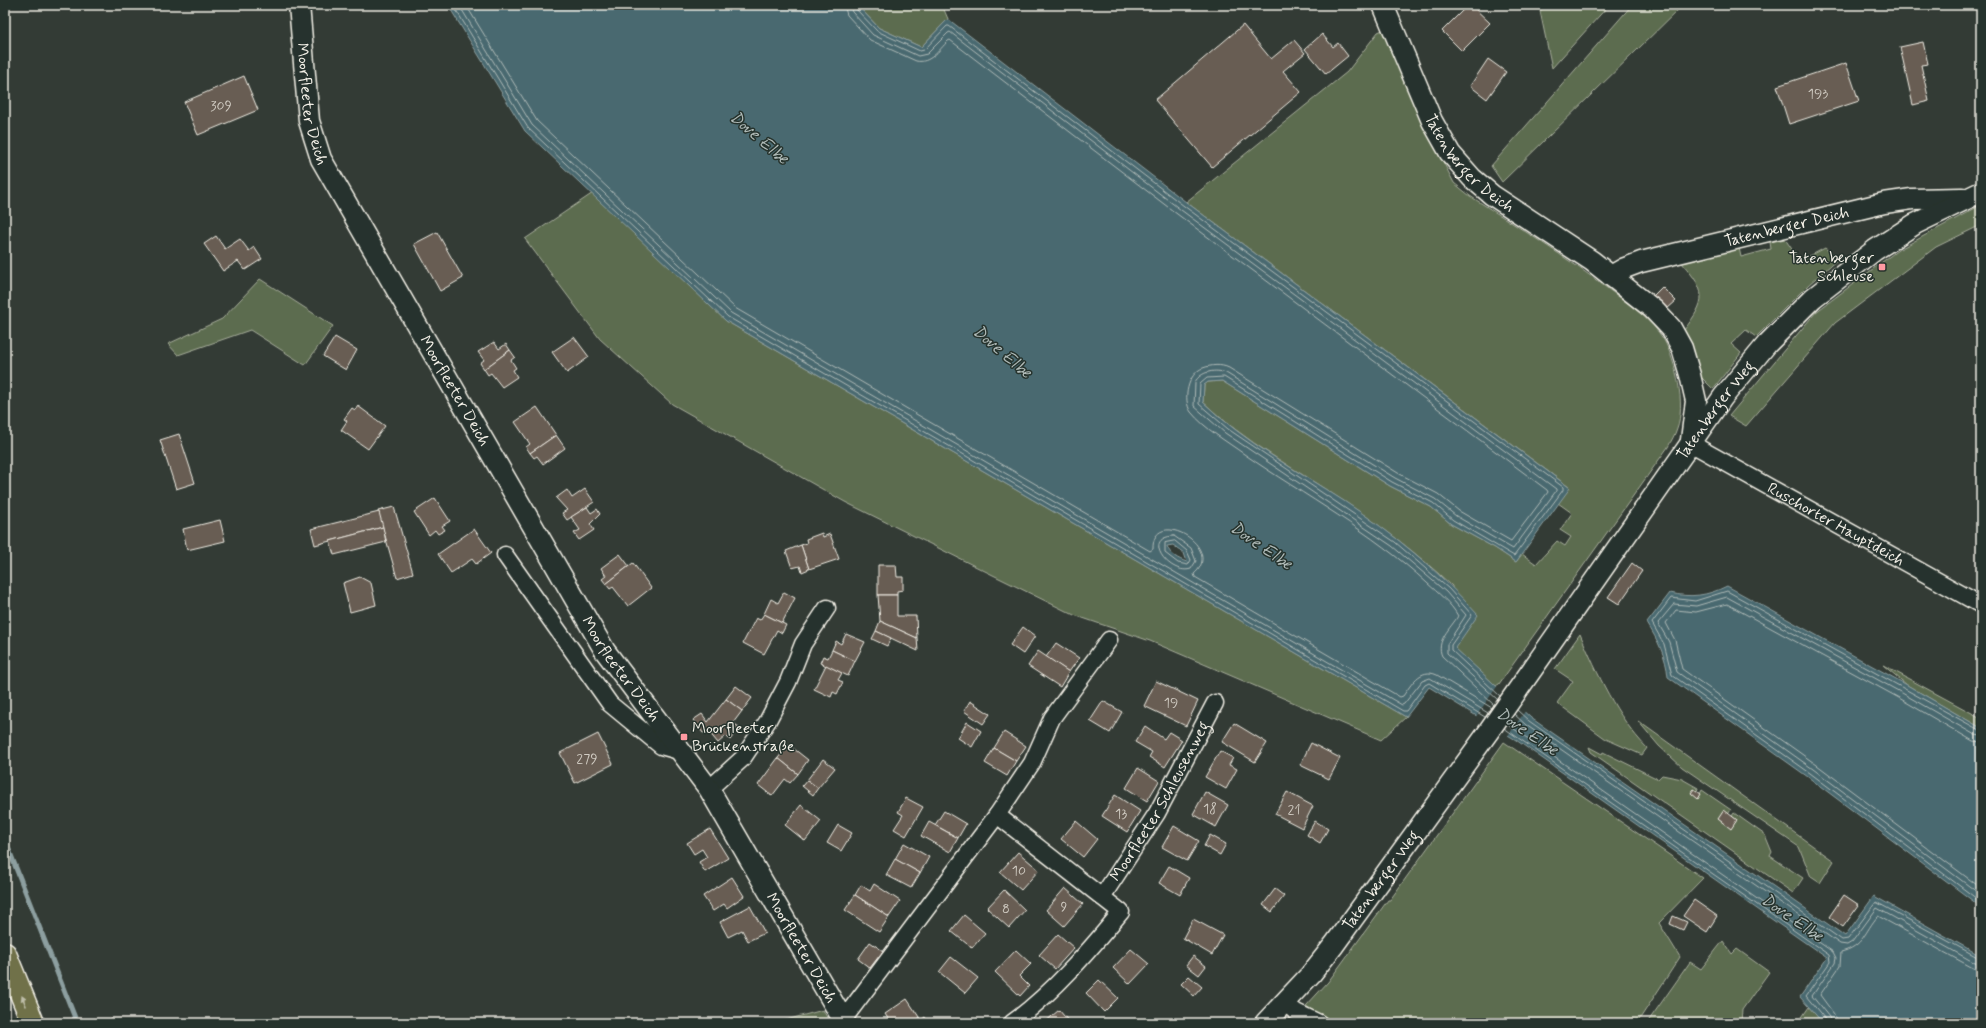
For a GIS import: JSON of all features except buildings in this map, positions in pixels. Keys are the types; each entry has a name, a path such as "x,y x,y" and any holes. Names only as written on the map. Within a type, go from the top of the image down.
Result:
{"highway":[{"path":"5,954 33,1023"}],"street":[{"name":"Moorfleeter Deich","path":"299,5 309,121 321,159 605,650 679,751 709,789 844,1021"},
{"name":"Tatenberger Deich","path":"1383,5 1432,121 1450,153 1472,178 1492,195 1611,276 1653,309 1671,328 1682,348 1696,401 1690,444"},
{"name":"Tatenberger Deich","path":"1611,276 1625,268 1641,262 1884,203 1912,199 1974,195"},
{"name":"Tatenberger Weg","path":"1264,1023 1285,1003 1334,945 1489,731 1727,392 1767,344 1813,298 1875,250 1914,224 1974,195"},
{"name":"Ruschorter Hauptdeich","path":"1690,444 1981,605"},
{"name":"Moorfleeter Deich","path":"505,555 610,704 660,746 679,751"},
{"path":"709,789 743,758 767,722 788,682 803,644 827,608"},
{"path":"844,1021 997,815 1032,763 1052,718 1109,640"},
{"name":"Moorfleeter Schleusenweg","path":"1102,897 1157,813 1215,703"},
{"name":"Moorfleeter Schleusenweg","path":"997,815 1121,912 1079,962 1026,1012 1012,1023"},
{"path":"1285,1003 1296,1012 1319,1023"}],"green space":[{"path":"857,5 942,5 948,19 921,47 879,28"},
{"path":"1547,5 1609,5 1552,68 1540,11"},
{"path":"1632,5 1683,5 1502,182 1491,166"},
{"path":"1385,29 1433,142 1454,183 1470,196 1576,266 1640,313 1664,340 1676,371 1680,396 1680,419 1668,447 1499,684 1496,686 1454,648 1452,586 1414,552 1387,531 1254,443 1203,402 1204,385 1208,382 1222,381 1390,486 1431,507 1451,524 1495,548 1516,562 1522,554 1536,564 1557,541 1565,546 1571,537 1560,530 1572,513 1558,503 1569,487 1186,202 1347,72 1378,32"},
{"path":"593,193 726,321 1406,717 1381,740 1150,641 1074,615 845,502 672,404 600,339 525,239"},
{"path":"1981,205 1981,225 1936,247 1835,323 1746,426 1729,416 1816,312 1898,250"},
{"path":"1785,239 1800,261 1825,248 1838,259 1808,285 1756,337 1746,330 1731,344 1741,353 1713,389 1701,377 1684,330 1697,311 1701,296 1700,289 1696,281 1682,263 1739,248 1741,257 1771,249 1770,242"},
{"path":"260,279 333,326 305,365 250,330 178,355 168,344 222,319"},
{"path":"1580,634 1601,680 1617,709 1636,736 1647,748 1642,755 1606,739 1557,703 1573,681 1555,669"},
{"path":"1883,665 1981,718 1981,728 1907,685"},
{"path":"1638,721 1834,861 1820,883 1811,877 1799,847 1682,767 1659,746"},
{"path":"1504,742 1703,878 1659,923 1680,957 1637,1023 1341,1023 1323,1017 1306,1006 1328,982 1388,900 1390,900"},
{"path":"1589,747 1602,754 1603,752 1658,779 1662,775 1682,779 1698,788 1697,791 1694,789 1691,793 1698,798 1702,790 1731,810 1728,814 1718,819 1731,828 1737,820 1732,816 1734,813 1765,835 1772,852 1770,856 1803,878 1793,893 1591,752"},
{"path":"1723,941 1732,954 1737,949 1769,972 1742,1010 1741,1023 1647,1023 1690,962 1701,969"},
{"path":"1809,1007 1823,1023 1798,1023"},
{"path":"823,1010 830,1023 775,1023"}],"water":[{"name":"Dove Elbe","path":"448,5 857,5 879,28 921,47 948,19 1186,202 1570,488 1516,562 1495,548 1451,524 1431,507 1390,486 1222,381 1208,382 1204,385 1203,402 1219,416 1253,443 1344,501 1380,526 1431,568 1463,599 1478,615 1455,648 1531,718 1845,936 1874,896 1981,956 1981,1023 1823,1023 1800,997 1827,958 1516,740 1429,687 1406,717 726,321 525,131","holes":["1173,545 1184,553 1187,562 1180,560 1170,552 1167,546"]},
{"path":"1727,586 1907,685 1981,728 1981,907 1808,777 1668,677 1661,649 1647,623 1670,593 1692,596 1713,592"}],"pier":[{"path":"1498,685 1526,710 1507,737 1475,718"}],"waterway":[{"path":"5,840 77,1023"}],"place":[{"name":"Tatenberger Schleuse","path":"1882,267"},
{"name":"Moorfleeter Brückenstraße","path":"684,737"}]}
